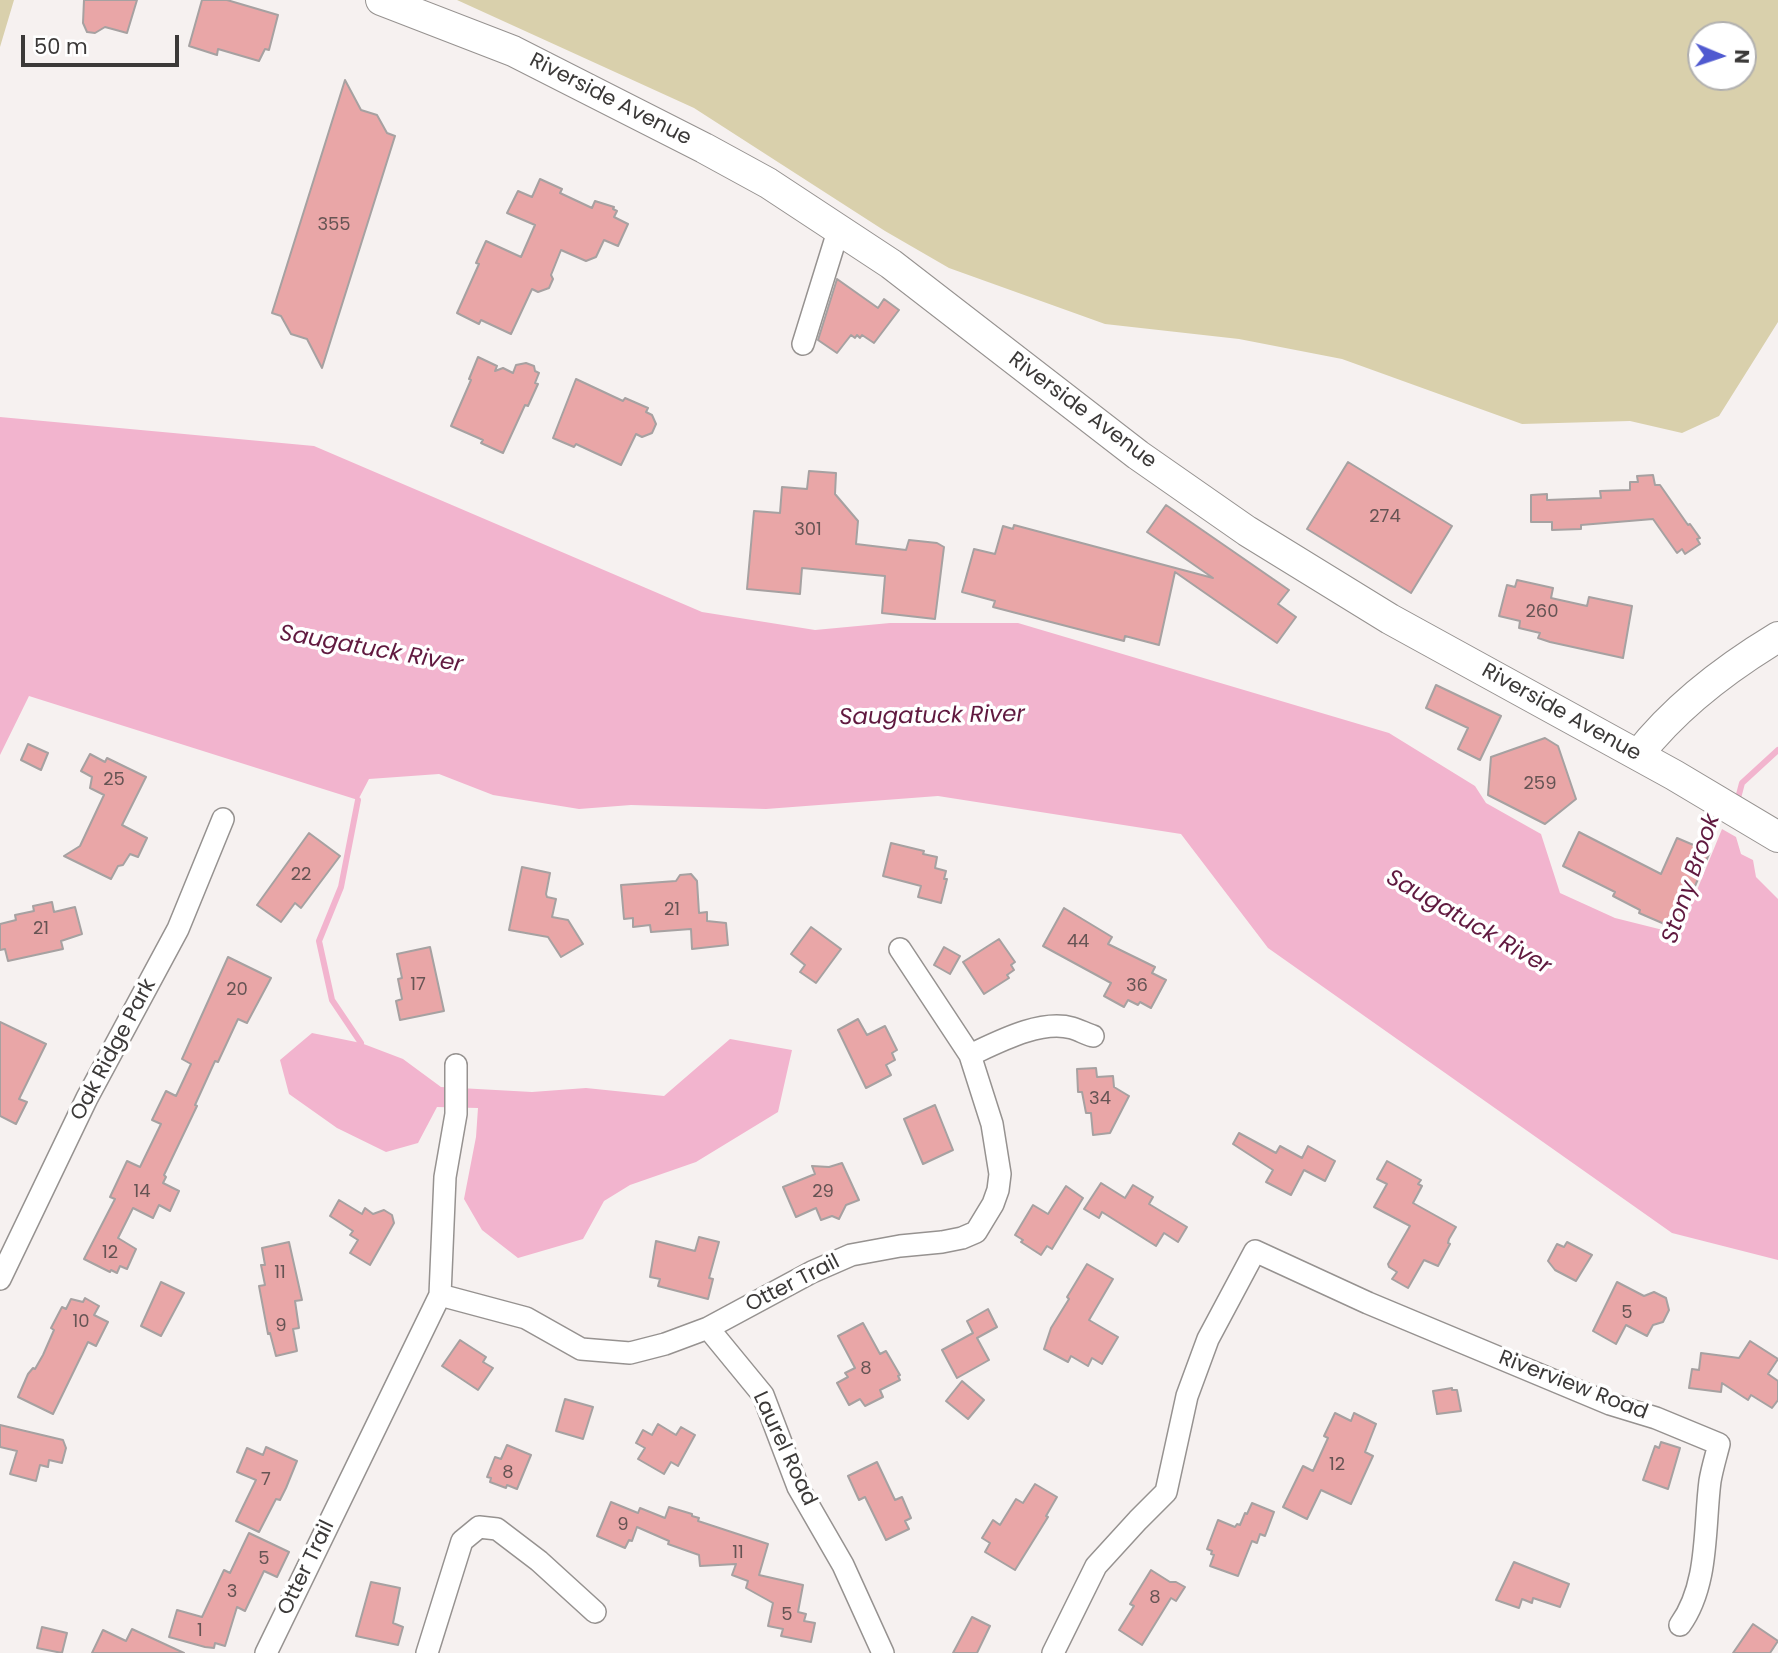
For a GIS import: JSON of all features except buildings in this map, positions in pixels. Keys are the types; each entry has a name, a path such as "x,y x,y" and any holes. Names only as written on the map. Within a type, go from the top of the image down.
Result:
{"main road":[{"name":"Riverside Avenue","path":"382,0 513,51 728,160 839,228 923,288 1138,455 1247,531 1390,619 1638,755 1778,837"},
{"path":"1638,755 1658,730 1698,693 1778,637"}],"street":[{"path":"803,344 839,228"},
{"name":"Oak Ridge Park","path":"0,1279 87,1098 178,929 223,819"},
{"name":"Otter Trail","path":"440,1295 526,1318 581,1349 630,1353 665,1344 708,1328 812,1272 851,1255 942,1242 976,1232 993,1204 1000,1174 992,1124 970,1055 900,949"},
{"path":"970,1055 1015,1035 1048,1027 1071,1027 1093,1037"},
{"name":"Otter Trail","path":"266,1653 440,1295 445,1177 456,1114 456,1069"},
{"name":"Riverview Road","path":"1053,1653 1096,1566 1166,1492 1187,1396 1208,1339 1255,1251 1368,1303 1610,1404 1656,1418 1719,1444 1710,1478 1695,1598 1681,1625"},
{"name":"Laurel Road","path":"708,1328 763,1395 798,1486 843,1565 883,1653"},
{"path":"427,1653 462,1541 480,1527 497,1529 539,1561 595,1612"}],"shaded area":[{"path":"0,0 14,0 0,47"},
{"path":"457,0 1778,0 1778,322 1719,416 1682,433 1630,421 1522,424 1342,359 1239,339 1105,324 949,268 885,231 694,108"}],"water":[{"name":"Saugatuck River","path":"0,417 314,446 702,612 815,630 890,623 1018,623 1389,733 1475,786 1486,803 1541,834 1560,893 1615,918 1679,934 1722,829 1736,837 1741,854 1753,860 1756,877 1778,899 1778,1260 1672,1233 1268,948 1181,834 938,796 766,809 631,805 579,809 493,795 439,774 369,779 358,800 29,696 0,755"},
{"path":"312,1033 361,1043 403,1059 441,1087 532,1092 586,1088 664,1096 730,1039 792,1050 778,1112 696,1162 630,1185 604,1201 583,1239 518,1258 482,1230 464,1199 476,1137 478,1108 437,1107 418,1143 386,1152 337,1128 289,1094 280,1060"}],"waterway":[{"name":"Stony Brook","path":"1737,802 1742,783 1778,750"},
{"path":"358,800 341,887 319,941 332,1000 361,1043"}]}
